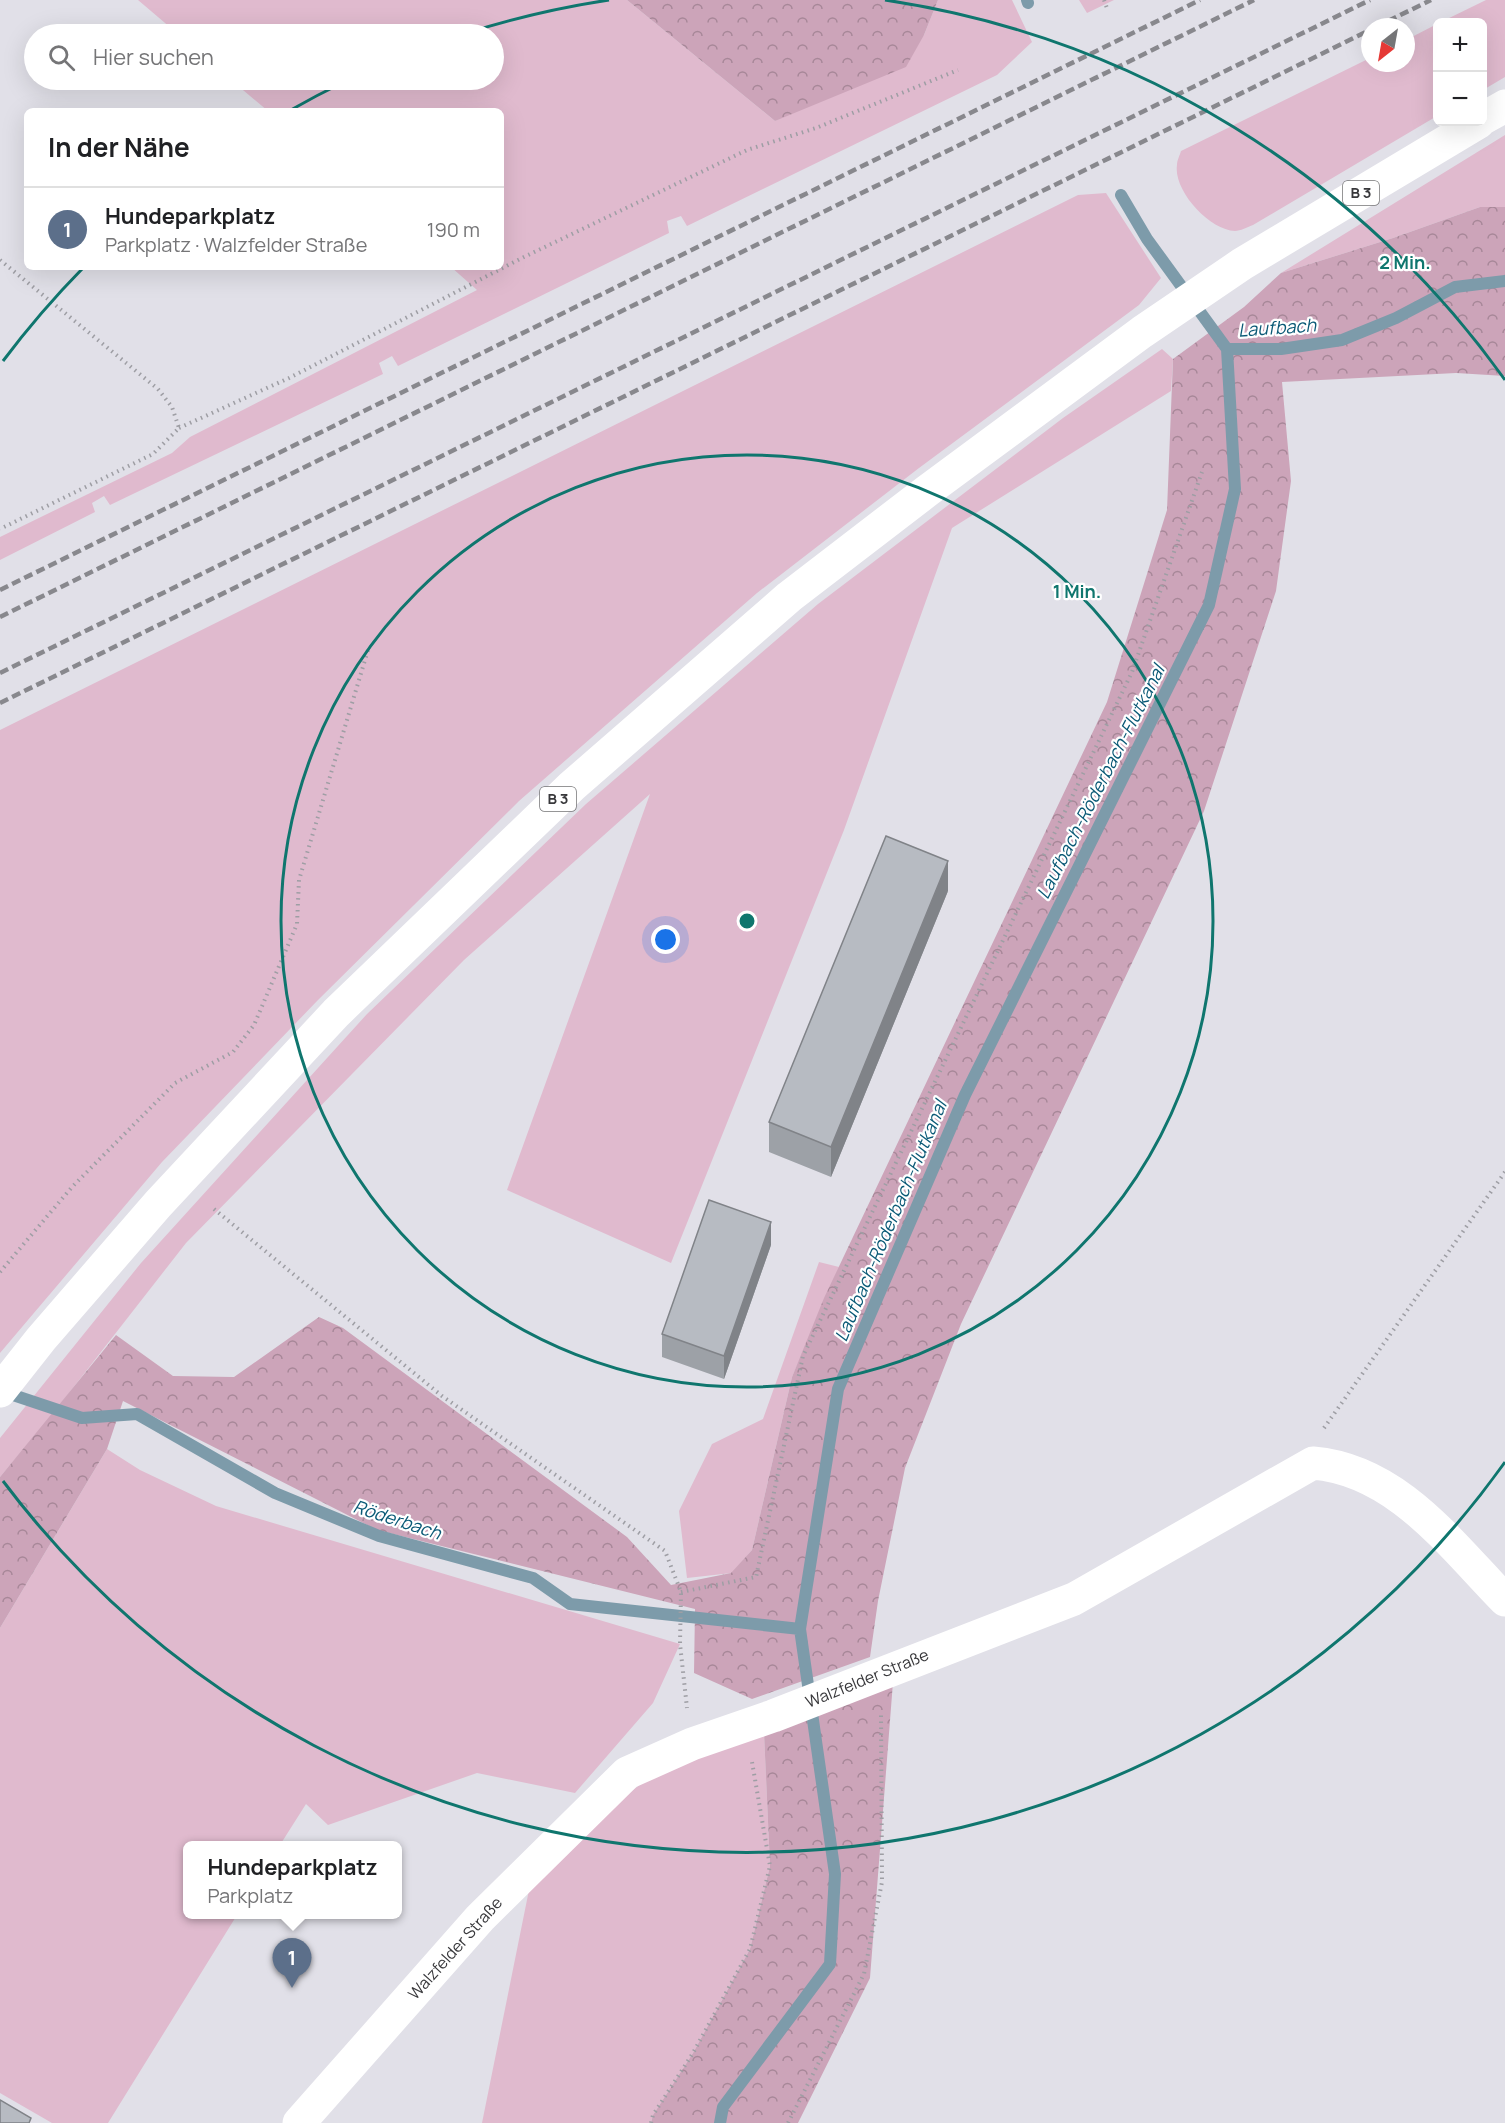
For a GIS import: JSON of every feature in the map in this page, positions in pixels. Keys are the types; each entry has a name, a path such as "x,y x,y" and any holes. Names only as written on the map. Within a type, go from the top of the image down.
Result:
{"main road":[{"path":"1487,116 1505,105"},
{"name":"B 3","path":"0,1391 158,1204 336,1013 572,786 789,597 927,491 1142,332 1242,264 1472,126"},
{"path":"1313,1463 1329,1465 1369,1477 1411,1504 1505,1600"},
{"name":"Walzfelder Straße","path":"298,2123 480,1918 627,1773 692,1744 759,1721 880,1672 1074,1599 1313,1463"}],"path":[{"path":"1104,0 1108,11"},
{"path":"504,267 747,150 816,128 958,70"},
{"path":"0,260 158,389 172,407 178,428"},
{"path":"0,529 153,454 178,428 289,378 498,270"},
{"path":"681,1592 756,1577 803,1356 1132,672 1202,472"},
{"path":"0,1272 72,1187 175,1083 233,1052 254,1025 297,924 298,879 368,650"},
{"path":"1313,1463 1316,1441 1337,1407 1505,1172"},
{"path":"214,1209 442,1396 665,1551 681,1592 680,1644 692,1744"},
{"path":"788,2123 864,1974 882,1882 880,1672"},
{"path":"651,2123 653,2115 705,2032 750,1949 753,1939 770,1866 759,1721"}],"shaded area":[{"path":"138,0 627,0 775,121 924,35 938,0 1012,0 1032,42 997,75 687,226 681,216 667,221 669,233 398,366 392,356 379,363 383,374 110,505 104,496 92,503 95,512 0,560 0,537 172,453 190,437 477,290 454,270 504,270 504,108 264,108 243,90 504,90 504,24 166,24"},
{"path":"1079,0 1114,0 1087,13"},
{"path":"1486,0 1505,0 1505,77 1487,88 1487,18 1449,18"},
{"path":"1433,26 1433,118 1242,230 1225,229 1214,224 1187,197 1177,175 1177,163 1181,151 1361,62 1361,72 1415,72 1415,35"},
{"path":"1505,135 1505,207 1480,207 1393,238 1281,273"},
{"path":"1106,193 1161,278 1139,305 919,468 757,593 519,801 318,1000 162,1162 0,1353 0,730 1078,195"},
{"path":"1162,349 1173,359 1171,391 952,528 844,830 671,1263 507,1190 650,794 464,960 186,1243 51,1416 0,1477 0,1438 141,1263 367,1014 586,804 818,604 1063,418"},
{"path":"819,1262 839,1267 792,1377 752,1550 732,1573 687,1578 679,1511 712,1444 763,1419"},
{"path":"107,1449 140,1470 216,1506 680,1644 653,1703 575,1793 477,1773 328,1825 306,1804 283,1841 183,1841 183,1919 235,1919 108,2123 52,2123 0,2093 0,1628"},
{"path":"764,1733 770,1866 750,1949 693,2053 653,2115 651,2123 482,2123 530,1885 613,1804 665,1767"}],"green space":[{"path":"627,0 938,0 924,35 906,67 775,121"},
{"path":"1480,207 1505,207 1505,376 1456,373 1282,382 1291,481 1276,591 1204,811 961,1324 905,1468 878,1601 870,1657 752,1699 694,1673 695,1609 377,1530 123,1401 107,1449 0,1628 0,1477 116,1335 173,1376 234,1377 319,1317 343,1328 627,1537 671,1585 731,1573 752,1550 792,1377 824,1298 1107,702 1167,510 1173,359 1244,307 1281,273 1393,238"},
{"path":"893,1682 870,1978 798,2123 651,2123 653,2115 693,2053 750,1949 770,1866 764,1733"}],"building":[{"path":"886,836 948,861 831,1147 769,1122"},
{"path":"709,1200 771,1222 724,1356 662,1334"},
{"path":"0,2100 31,2118 29,2123 0,2123"}],"waterway":[{"name":"Laufbach","path":"1121,195 1147,239 1227,349"},
{"name":"Laufbach","path":"1227,349 1281,349 1342,340 1396,318 1455,287 1505,281"},
{"name":"Laufbach-Röderbach-Flutkanal","path":"720,2123 723,2107 830,1964 835,1874 800,1629 838,1389 965,1095 1209,605 1235,489 1227,349"},
{"name":"Röderbach","path":"1,1391 82,1418 137,1414 275,1493 379,1536 533,1578 570,1604 800,1629"}],"railway":[{"path":"0,590 1200,0"},
{"path":"0,617 1254,0"},
{"path":"0,673 1370,0"},
{"path":"1394,18 1431,0"},
{"path":"0,703 1361,34"}],"place":[{"name":"Hundeparkplatz","path":"292,1988"}]}
